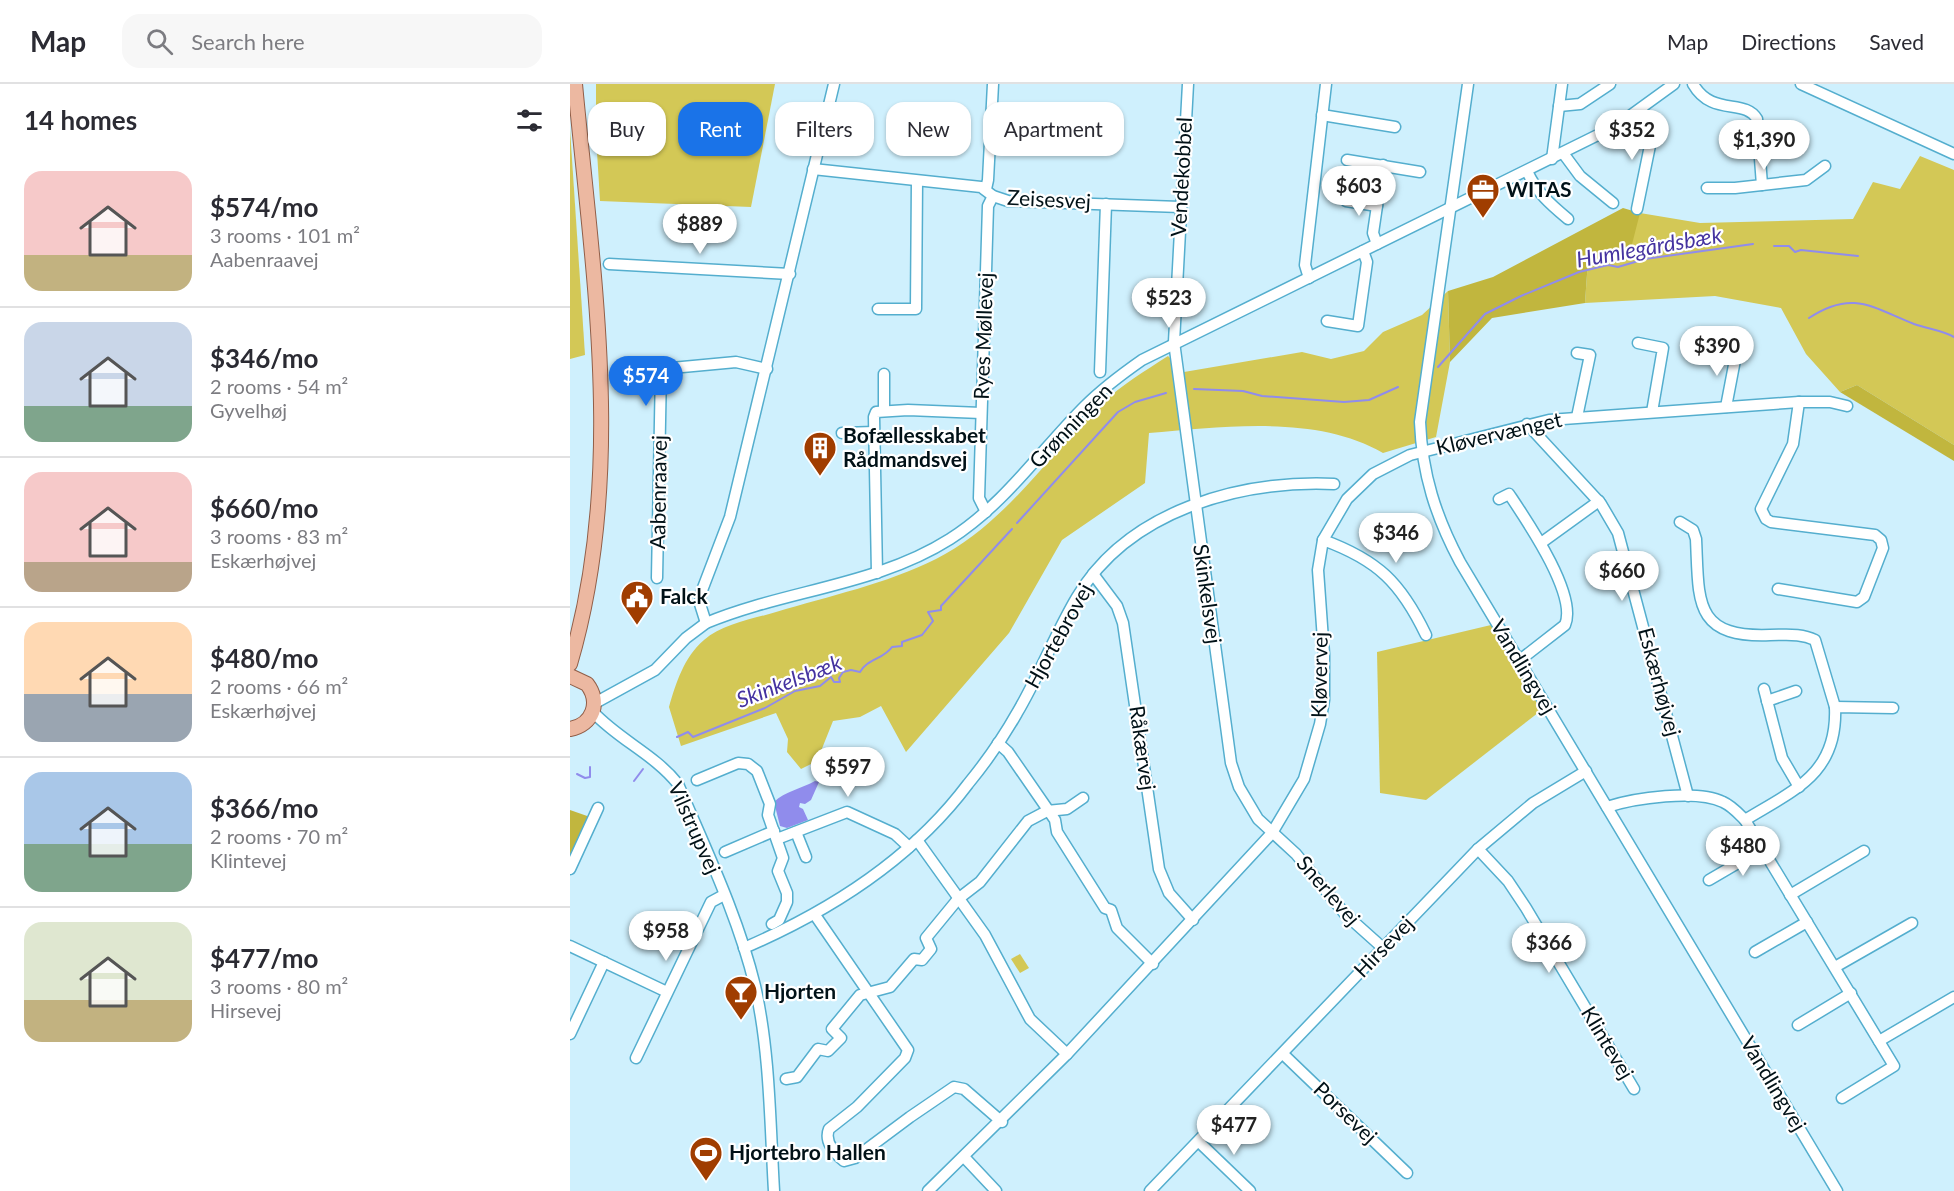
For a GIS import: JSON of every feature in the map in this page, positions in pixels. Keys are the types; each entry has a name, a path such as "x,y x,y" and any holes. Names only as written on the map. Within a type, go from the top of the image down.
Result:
{"main road":[{"path":"570,730 591,707 575,678 597,521 603,447 602,376 575,84"},
{"path":"570,664 580,632"}],"street":[{"path":"706,623 700,603 701,593 730,517 834,84"},
{"name":"Ryes Møllevej","path":"986,512 979,498 993,84"},
{"name":"Vendekobbel","path":"1174,342 1188,84"},
{"path":"1309,278 1305,265 1326,84"},
{"name":"Vandlingvej","path":"1468,84 1420,422 1421,452 1427,483 1439,523 1460,562 1837,1191"},
{"path":"1552,159 1562,84"},
{"path":"1559,106 1580,104 1610,84"},
{"name":"Grønningen","path":"591,707 655,670 686,638 706,623 877,573 922,554 986,512 1003,497 1096,396 1142,360 1174,342 1552,159 1641,110 1674,84"},
{"path":"1693,84 1701,96 1713,104 1748,109 1753,112 1757,119 1762,185"},
{"path":"1801,84 1954,154"},
{"path":"1637,209 1654,126 1641,110"},
{"path":"1322,115 1395,127"},
{"path":"1563,153 1571,167 1613,203"},
{"path":"1347,160 1420,172"},
{"path":"1377,244 1372,233 1383,165"},
{"path":"1707,188 1806,180 1825,166"},
{"name":"Zeisesvej","path":"813,170 917,181 989,192 1008,201 1180,207"},
{"path":"1527,171 1542,198 1568,219"},
{"path":"878,309 916,309 917,181"},
{"path":"1346,201 1377,206"},
{"path":"1100,372 1106,204"},
{"path":"1327,321 1358,326 1367,262 1363,251"},
{"path":"609,264 790,274"},
{"path":"1726,407 1739,339 1731,338"},
{"name":"Skinkelsvej","path":"1174,342 1231,762 1248,805 1272,833"},
{"path":"1638,343 1663,348 1652,412"},
{"name":"Kløvervænget","path":"1577,352 1590,355 1577,417"},
{"name":"Aabenraavej","path":"657,578 661,369 736,362 767,369"},
{"path":"884,374 884,410"},
{"path":"1778,589 1857,602 1864,597 1883,548 1881,540 1875,535 1771,522 1763,516 1761,510 1792,444 1799,402"},
{"name":"Kløvervænget","path":"1421,452 1527,424 1577,417 1799,402 1830,402 1847,406"},
{"path":"877,573 874,432 876,412 884,410 981,413"},
{"name":"Eskærhøjvej","path":"1527,424 1599,501 1618,533 1688,796"},
{"path":"842,433 874,432"},
{"name":"Kløvervej","path":"928,1191 1002,1122 1153,964 1272,833 1304,778 1320,724 1324,700 1324,654 1318,570 1323,540 1347,499 1373,474 1393,461 1421,452"},
{"name":"Hjortebrovej","path":"744,948 815,915 846,897 913,843 960,794 1017,713 1078,596 1094,574 1115,552 1137,534 1162,519 1223,494 1280,484 1334,484"},
{"path":"1499,500 1509,494 1540,543 1569,605 1569,616 1557,633 1520,660"},
{"path":"1540,543 1599,501"},
{"path":"1680,522 1693,531 1696,540 1699,597 1703,611 1724,630 1737,634 1795,634 1815,640 1835,707 1836,726 1832,744 1815,774 1799,787 1745,820"},
{"path":"1323,540 1362,556 1381,569 1400,588 1426,635"},
{"name":"Råkærvej","path":"1094,574 1117,606 1123,622 1159,869 1169,893 1193,920"},
{"path":"1796,690 1765,695 1782,758 1799,787"},
{"name":"Vilstrupvej","path":"591,707 619,736 653,757 678,784 724,895 744,948 762,1025 774,1191"},
{"path":"1835,707 1893,708"},
{"path":"998,743 1008,752 1055,820 1057,832 1105,908 1111,910 1117,928 1153,964"},
{"path":"697,780 738,764 748,764 757,771 770,804 768,815 783,858 778,871 787,893 787,902 779,920 772,924"},
{"name":"Hirsevej","path":"1150,1191 1478,849 1533,803 1586,771"},
{"path":"1607,807 1624,802 1688,796 1711,797 1723,801 1745,820 1894,1066 1842,1098"},
{"path":"796,1080 818,1049 828,1051 841,1038 832,1029 860,995 890,987 914,959 922,960 931,949 926,938 958,899 980,882 1028,821 1047,811 1066,809 1083,798"},
{"path":"570,869 598,808"},
{"path":"725,852 775,835 796,832 847,812 913,843 985,935 1030,1019 1067,1054"},
{"path":"796,832 806,857"},
{"name":"Snerlevej","path":"1272,833 1296,854 1345,914 1383,948"},
{"name":"Klintevej","path":"1478,849 1508,881 1526,908 1634,1089"},
{"path":"1709,880 1762,849"},
{"path":"1790,895 1864,851"},
{"path":"636,1058 711,902 724,895"},
{"path":"815,915 866,993 908,1050 905,1058 857,1107 829,1128 828,1142 839,1157 844,1161 855,1158 954,1087 964,1089 1002,1122"},
{"path":"1755,952 1807,922"},
{"path":"1835,968 1912,923"},
{"path":"570,946 667,992"},
{"path":"570,1034 604,962"},
{"path":"1798,1025 1851,993"},
{"path":"1879,1041 1954,997"},
{"name":"Porsevej","path":"1282,1054 1407,1173"},
{"path":"1199,1142 1250,1191"},
{"path":"964,1158 996,1191"}],"shaded area":[{"path":"596,84 775,84 763,146 763,102 678,102 678,156 761,156 751,207 600,201 597,156 666,156 666,102 596,102"},
{"path":"570,129 585,355 570,359"},
{"path":"1920,156 1954,170 1954,445 1857,385 1840,392 1806,354 1781,308 1715,296 1585,303 1588,260 1640,213 1700,223 1853,219 1873,182 1900,189"},
{"path":"1623,208 1640,213 1629,256 1588,260 1585,303 1492,318 1450,362 1448,291 1493,277"},
{"path":"1448,291 1450,362 1436,437 1383,453 1357,441 1299,428 1238,426 1149,433 1145,483 1062,540 1009,633 906,752 881,706 860,717 833,721 817,761 801,769 787,752 788,739 776,713 681,746 669,707 686,662 711,634 738,623 897,576 936,559 961,544 1004,509 1109,397 1168,356 1184,372 1302,352 1331,359 1364,351 1383,332 1422,315"},
{"path":"1857,385 1954,445 1954,461 1840,392"},
{"path":"1491,625 1543,709 1426,800 1380,793 1377,652"},
{"path":"815,781 819,782 811,800 805,804 800,803 799,807 803,809 808,820 787,828 780,826 774,802 783,795"},
{"path":"570,810 590,817 570,860"},
{"path":"1020,954 1029,968 1020,973 1011,959"}],"waterway":[{"name":"Humlegårdsbæk","path":"1438,367 1485,314 1579,272 1608,265 1618,267 1645,259 1753,244"},
{"name":"Humlegårdsbæk","path":"1774,246 1789,246 1795,252 1801,250 1858,256"},
{"path":"1809,318 1838,304 1863,304 1954,337"},
{"name":"Humlegårdsbæk","path":"1194,389 1243,391 1262,396 1344,402 1369,400 1398,387"},
{"name":"Humlegårdsbæk","path":"1017,523 1118,412 1135,402 1166,393"},
{"name":"Skinkelsbæk","path":"677,737 688,732 693,737 765,708 795,691 820,686 831,677 834,682 840,682 839,678 843,672 851,670 860,672 867,664 885,654 892,647 902,646 902,642 922,635 933,621 928,612 941,610 941,606 1012,529"},
{"name":"Skinkelsbæk","path":"577,774 585,778 590,777 590,767"},
{"name":"Skinkelsbæk","path":"634,781 643,769"}],"place":[{"name":"WITAS","path":"1483,219"},
{"name":"Bofællesskabet Rådmandsvej","path":"820,477"},
{"name":"Falck","path":"637,626"},
{"name":"Hjorten","path":"741,1021"},
{"name":"Hjortebro Hallen","path":"706,1182"}]}
